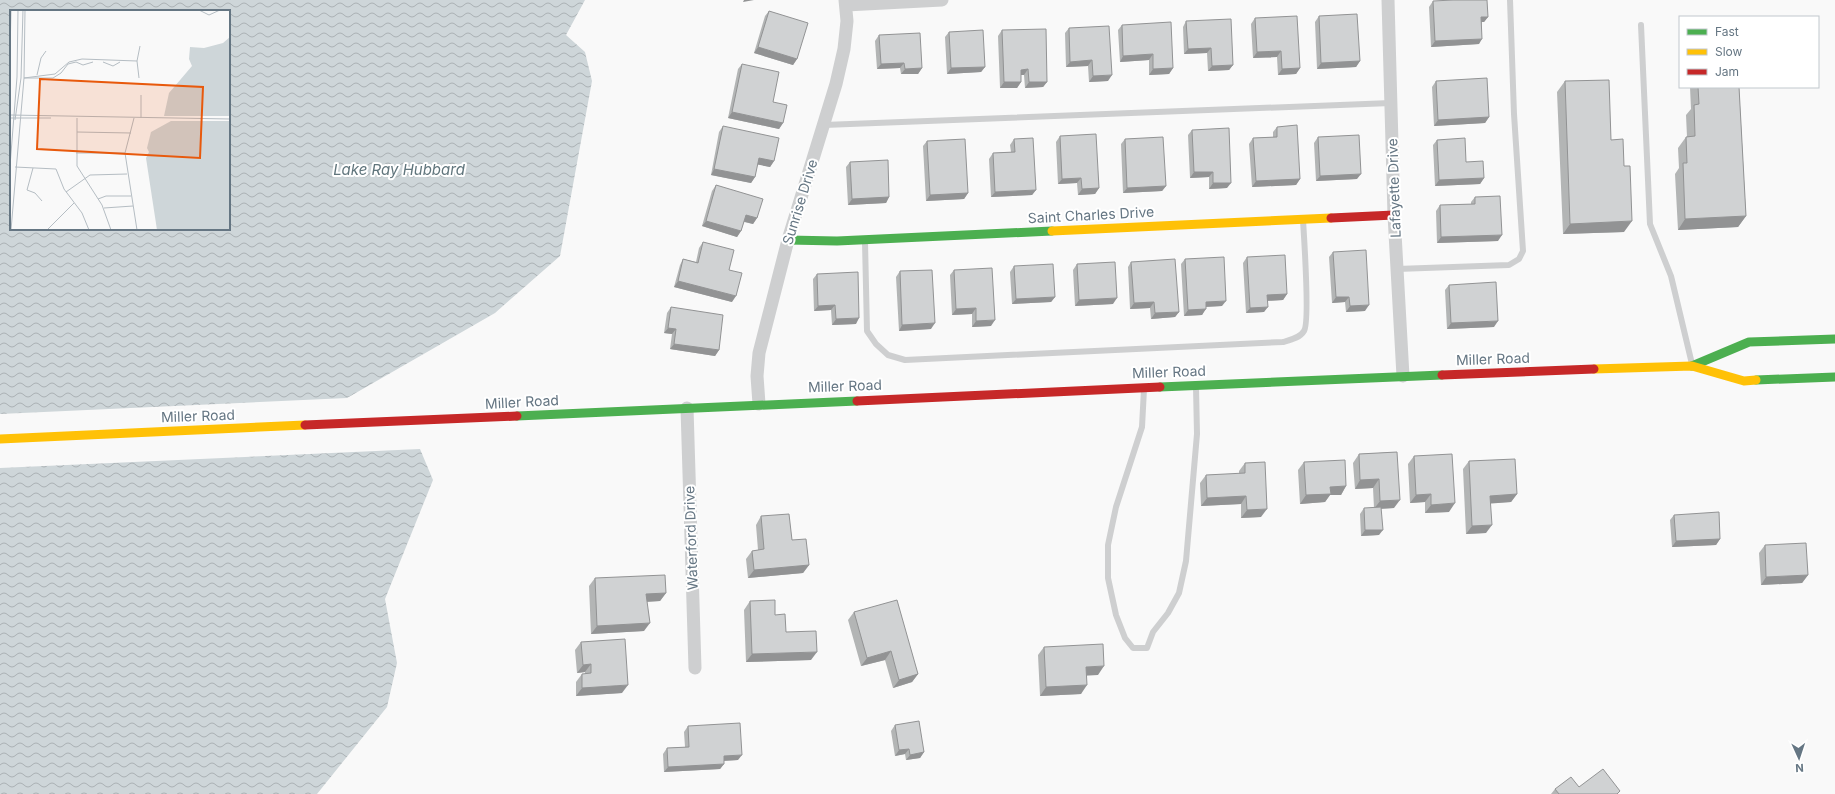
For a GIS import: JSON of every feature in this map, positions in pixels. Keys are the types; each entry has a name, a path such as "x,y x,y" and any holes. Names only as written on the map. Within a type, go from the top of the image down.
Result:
{"main road":[{"name":"Saint Charles Drive","path":"788,240 865,240 1394,214"},
{"name":"Miller Road","path":"1692,366 1749,342 1835,339"},
{"name":"Miller Road","path":"0,439 1144,387 1692,366 1744,381 1835,377"}],"street":[{"path":"846,2 942,0"},
{"name":"Lafayette Drive","path":"1388,0 1394,214 1402,376"},
{"name":"Sunrise Drive","path":"759,404 757,376 759,353 788,240 836,84 844,49 847,21 846,2"},
{"name":"Waterford Drive","path":"687,408 695,668"}],"lane":[{"path":"1397,269 1509,264 1519,259 1523,251 1514,114 1510,0"},
{"path":"1641,25 1650,224 1671,276 1692,366"},
{"path":"824,125 1391,103"},
{"path":"865,240 867,331 876,344 888,355 905,360 1148,349 1282,342 1297,338 1304,330 1306,313 1303,219"},
{"path":"1144,387 1142,427 1116,507 1108,545 1108,578 1116,615 1125,638 1133,648 1146,648 1153,632 1168,613 1179,593 1186,561 1197,434 1196,385"}],"water":[{"name":"Lake Ray Hubbard","path":"0,0 585,0 566,35 585,52 592,81 560,256 495,313 347,398 0,414"},
{"path":"420,449 433,480 385,599 397,663 387,707 317,794 0,794 0,468"}],"building":[{"path":"1487,0 1488,17 1481,17 1482,39 1435,41 1433,1"},
{"path":"769,11 808,23 797,59 758,47"},
{"path":"1357,14 1360,61 1321,63 1319,16"},
{"path":"1297,16 1300,68 1282,69 1281,51 1257,52 1255,18"},
{"path":"1231,19 1233,65 1212,66 1211,48 1188,49 1186,21"},
{"path":"1171,22 1173,68 1153,69 1153,54 1123,56 1122,25"},
{"path":"1109,26 1112,75 1093,76 1092,60 1070,62 1069,28"},
{"path":"1046,29 1047,82 1029,82 1028,69 1021,70 1021,82 1004,82 1002,30"},
{"path":"983,30 985,67 951,68 949,32"},
{"path":"920,33 922,68 905,69 904,63 881,64 879,35"},
{"path":"742,64 779,72 773,102 787,105 783,123 732,112"},
{"path":"1487,78 1489,117 1438,120 1436,81"},
{"path":"1609,80 1611,140 1623,139 1624,166 1630,166 1632,221 1570,224 1565,81"},
{"path":"1698,88 1739,88 1746,216 1685,219 1683,163 1687,163 1686,137 1695,136 1694,105 1699,104"},
{"path":"1297,125 1300,179 1256,181 1253,138 1277,137 1277,127"},
{"path":"723,126 779,138 774,161 759,158 755,177 714,169"},
{"path":"1229,128 1231,183 1213,183 1213,172 1194,172 1192,130"},
{"path":"1096,134 1099,188 1082,189 1081,178 1062,179 1060,136"},
{"path":"1359,135 1361,174 1320,176 1318,137"},
{"path":"1163,137 1166,186 1127,188 1125,139"},
{"path":"1033,138 1036,190 995,192 993,153 1015,152 1014,139"},
{"path":"1465,138 1466,162 1483,161 1484,178 1439,180 1437,140"},
{"path":"965,139 968,193 930,195 927,141"},
{"path":"888,160 889,197 852,199 850,162"},
{"path":"716,185 763,199 757,218 746,215 741,231 706,221"},
{"path":"1500,196 1502,235 1441,237 1440,205 1475,204 1475,197"},
{"path":"703,242 734,250 729,270 742,273 736,296 678,281 683,259 698,263"},
{"path":"1366,250 1369,305 1350,306 1349,297 1336,297 1333,252"},
{"path":"1285,255 1287,294 1267,295 1268,307 1250,308 1247,257"},
{"path":"1224,257 1226,301 1206,302 1206,309 1188,310 1185,259"},
{"path":"1175,259 1179,312 1155,313 1154,302 1134,303 1131,262"},
{"path":"1115,262 1117,298 1079,300 1077,264"},
{"path":"1053,264 1055,297 1016,299 1014,266"},
{"path":"992,268 995,320 976,321 976,308 956,309 954,270"},
{"path":"932,270 935,323 902,325 900,271"},
{"path":"858,272 859,318 836,319 835,305 818,306 817,274"},
{"path":"1496,282 1498,321 1451,323 1449,285"},
{"path":"671,307 723,315 719,350 674,344 676,329 668,328"},
{"path":"1397,452 1400,500 1380,501 1379,479 1360,480 1359,454"},
{"path":"1452,454 1455,503 1431,505 1431,494 1416,495 1414,456"},
{"path":"1515,459 1517,494 1490,496 1492,525 1472,526 1469,461"},
{"path":"1345,460 1346,486 1330,487 1331,494 1306,495 1304,462"},
{"path":"1265,462 1267,509 1247,510 1246,496 1207,498 1206,475 1245,473 1245,463"},
{"path":"1381,507 1383,530 1365,530 1364,508"},
{"path":"1719,512 1720,539 1676,541 1674,515"},
{"path":"789,514 792,540 806,539 809,565 754,570 752,551 764,549 761,516"},
{"path":"1806,543 1808,575 1766,577 1765,545"},
{"path":"665,575 666,593 646,594 650,623 597,626 595,578"},
{"path":"775,600 775,615 785,614 786,632 816,631 817,652 752,654 750,601"},
{"path":"897,600 918,674 899,680 891,651 867,658 854,612"},
{"path":"625,639 628,685 582,688 582,674 591,673 591,664 583,665 581,642"},
{"path":"1103,644 1104,666 1086,667 1087,685 1046,687 1044,647"},
{"path":"919,721 924,752 910,755 909,749 899,750 895,725"},
{"path":"740,723 742,755 724,756 724,764 668,767 667,748 689,747 688,726"},
{"path":"1603,769 1620,791 1617,794 1559,794 1555,789 1571,777 1579,787"}],"traffic: fast":[{"path":"788,240 837,241 1052,231"},
{"path":"1692,366 1749,342 1835,339"},
{"path":"1160,387 1442,375"},
{"path":"1756,380 1835,377"},
{"path":"517,416 857,401"}],"traffic: slow":[{"path":"1052,231 1331,218"},
{"path":"1594,369 1692,366 1744,381 1756,380"},
{"path":"0,439 305,425"}],"traffic: jam":[{"path":"1331,218 1394,215"},
{"path":"1442,375 1594,369"},
{"path":"857,401 1160,387"},
{"path":"305,425 517,416"}]}
